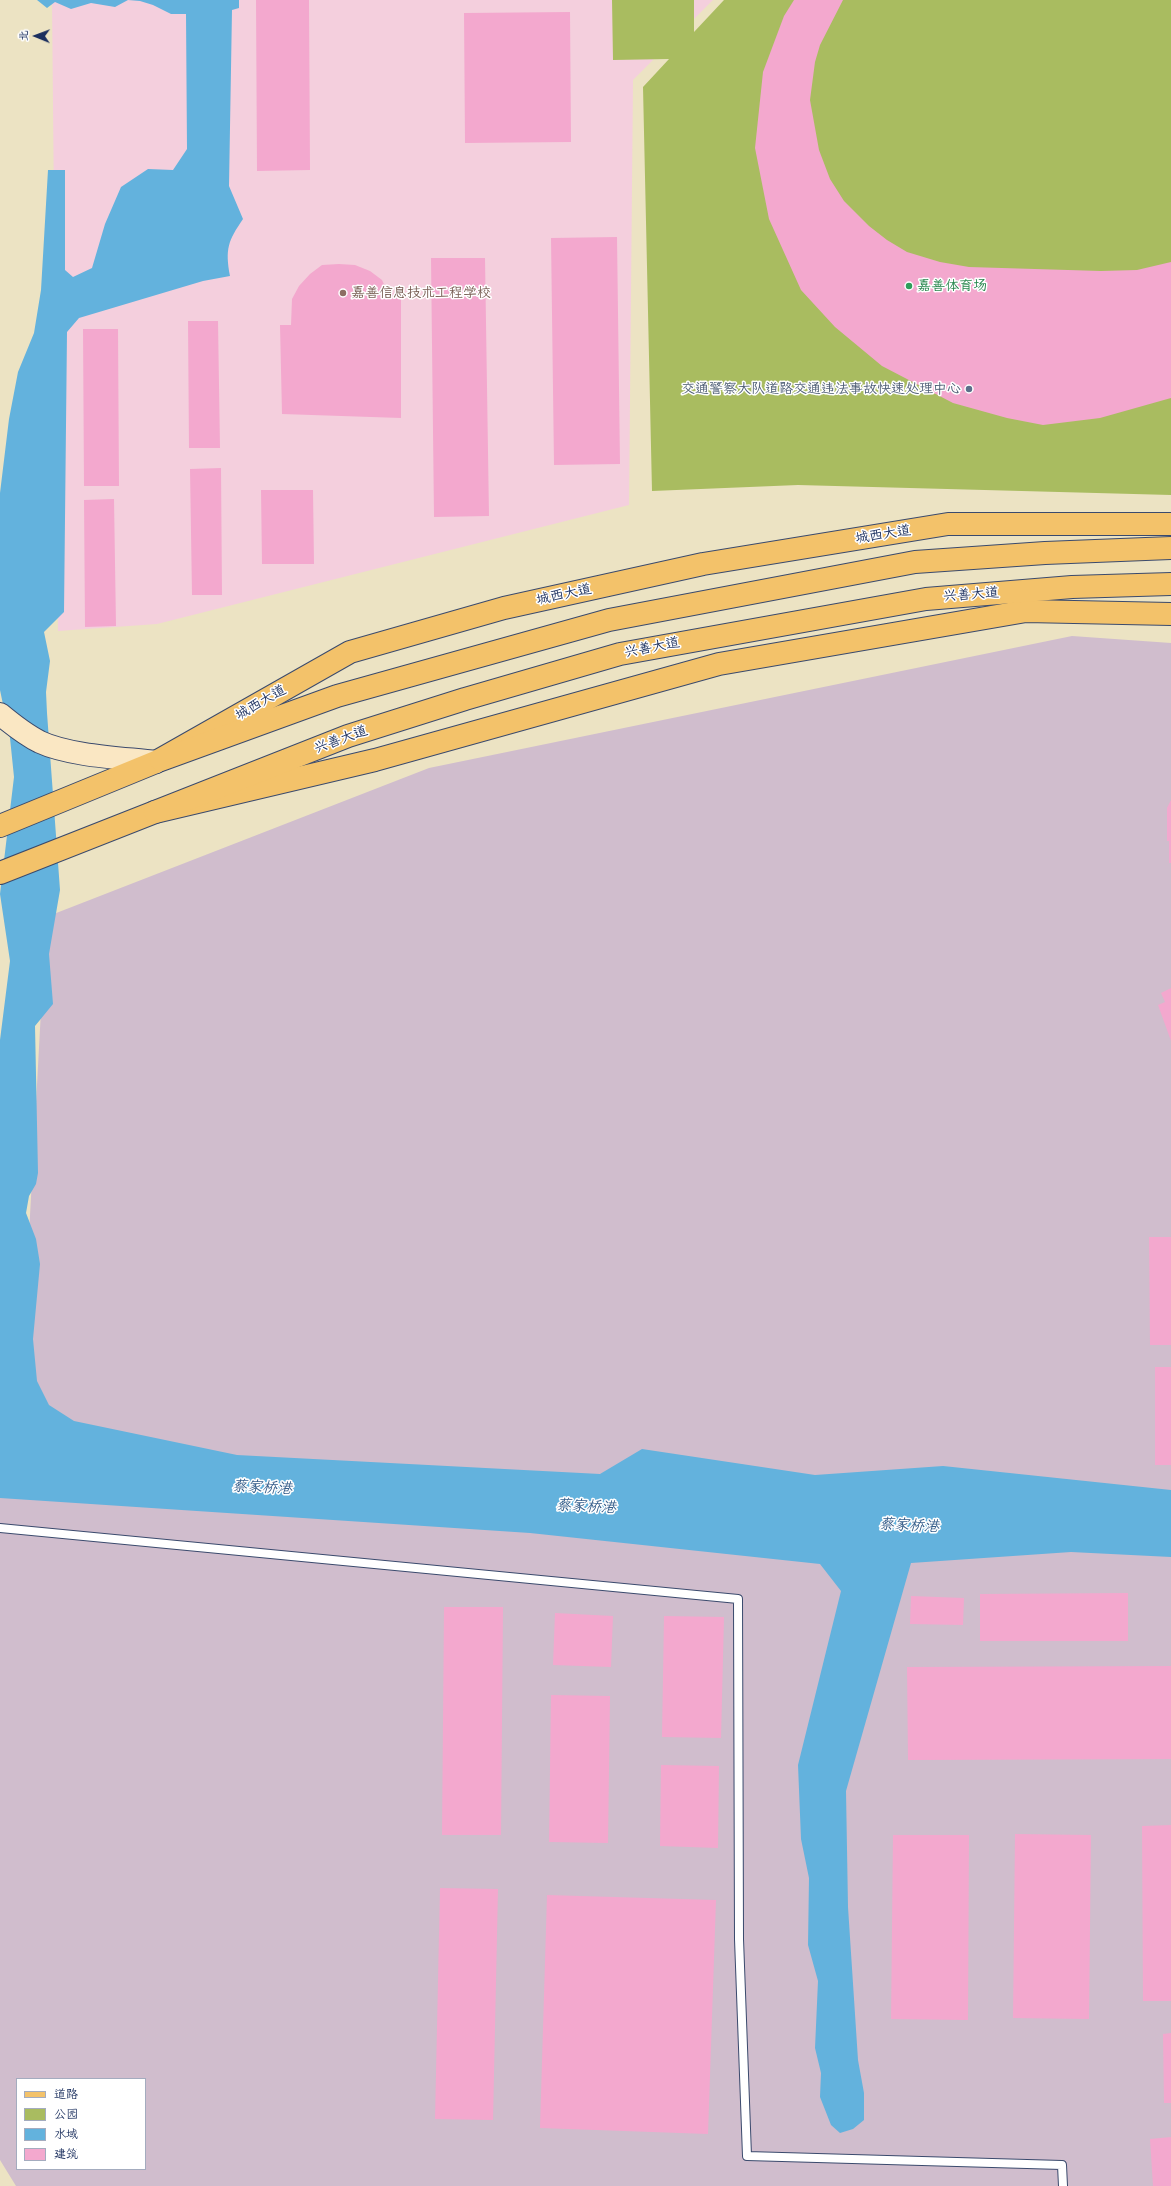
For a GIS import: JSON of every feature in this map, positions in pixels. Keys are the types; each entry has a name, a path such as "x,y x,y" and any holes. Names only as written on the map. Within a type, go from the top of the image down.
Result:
{"main road":[{"name":"城西大道","path":"0,826 158,761 350,652 504,608 703,564 948,524 1171,524"},
{"path":"0,714 15,726 41,742 70,751 158,761 337,696 609,620 915,562 1045,553 1171,548"},
{"name":"兴善大道","path":"155,812 348,736 465,699 620,654 758,627 926,599 1072,587 1171,584"},
{"path":"0,873 155,812 375,760 719,664 1026,611 1171,614"}],"lane":[{"path":"0,1528 738,1599 739,1939 746,2156 1062,2165 1063,2186"}],"shaded area":[{"name":"嘉善信息技术工程学校","path":"52,0 713,0 633,80 629,505 157,624 58,631"},
{"path":"1072,636 1171,643 1171,2186 16,2186 0,2160 0,1495 15,1495 46,917 429,768"}],"green space":[{"name":"嘉善体育场","path":"612,0 694,0 694,32 724,0 1171,0 1171,495 798,485 652,491 643,87 669,59 613,60"}],"water":[{"path":"37,0 128,0 115,7 91,3 71,9 55,2 47,8"},
{"name":"蔡家桥港","path":"128,0 239,0 239,8 232,10 229,186 243,219 234,233 229,246 228,259 230,276 203,281 79,318 67,332 64,612 44,632 50,661 46,692 60,890 49,954 53,1004 35,1026 38,1173 36,1184 29,1196 26,1213 36,1239 40,1264 33,1339 37,1381 49,1405 74,1421 237,1455 600,1474 642,1449 815,1475 943,1466 1171,1490 1171,1557 1071,1552 911,1563 846,1791 848,1907 858,2060 864,2093 864,2120 853,2129 840,2133 831,2125 820,2097 821,2073 815,2048 818,1981 808,1945 809,1878 801,1839 798,1765 841,1591 820,1564 530,1533 0,1498 0,1040 10,961 0,894 14,777 10,738 0,690 0,493 9,419 18,372 34,333 41,290 48,170 65,170 65,270 73,277 92,268 105,224 121,187 148,169 173,170 187,149 186,14 171,14 153,5 140,1"}],"building":[{"path":"256,0 309,0 310,170 257,171"},
{"path":"794,0 843,0 820,45 815,62 810,100 819,150 830,179 844,201 869,226 887,240 907,252 940,262 969,267 1101,271 1137,270 1171,262 1171,398 1100,418 1043,425 1007,418 953,403 882,366 835,327 801,290 769,219 755,148 763,72 784,16"},
{"path":"570,12 571,142 465,143 464,13"},
{"path":"617,237 620,464 554,465 551,238"},
{"path":"431,258 485,258 489,516 434,517"},
{"path":"322,265 355,265 370,271 382,280 389,295 401,290 401,418 282,414 280,325 291,325 292,299 299,286 310,274"},
{"path":"188,321 218,321 220,448 189,448"},
{"path":"83,329 118,329 119,486 84,486"},
{"path":"221,468 222,595 192,595 190,469"},
{"path":"261,490 313,490 314,564 262,564"},
{"path":"114,499 116,626 85,627 84,500"},
{"path":"1171,800 1171,863 1169,863 1167,808"},
{"path":"1171,988 1171,1041 1158,1005 1165,1002 1161,993"},
{"path":"1149,1237 1171,1237 1171,1345 1150,1345"},
{"path":"1155,1367 1171,1367 1171,1465 1155,1465"},
{"path":"1128,1593 1128,1641 980,1641 980,1594"},
{"path":"911,1596 964,1598 963,1625 910,1624"},
{"path":"444,1607 503,1607 501,1835 442,1835"},
{"path":"555,1613 613,1616 611,1667 553,1665"},
{"path":"664,1616 724,1617 721,1738 662,1737"},
{"path":"1171,1666 1171,1759 908,1760 907,1667"},
{"path":"551,1695 610,1696 608,1843 549,1842"},
{"path":"661,1765 719,1766 718,1848 660,1846"},
{"path":"1171,1825 1171,2001 1143,2001 1142,1826"},
{"path":"1015,1834 1091,1835 1089,2019 1013,2018"},
{"path":"893,1835 969,1835 968,2020 891,2019"},
{"path":"440,1888 498,1889 493,2120 435,2119"},
{"path":"547,1895 716,1900 708,2134 540,2128"},
{"path":"1171,2033 1171,2103 1164,2103 1163,2034"},
{"path":"1171,2137 1171,2186 1153,2186 1150,2139"}],"place":[{"name":"嘉善体育场","path":"909,286"},
{"name":"嘉善信息技术工程学校","path":"343,293"},
{"name":"交通警察大队道路交通违法事故快速处理中心","path":"969,389"}]}
